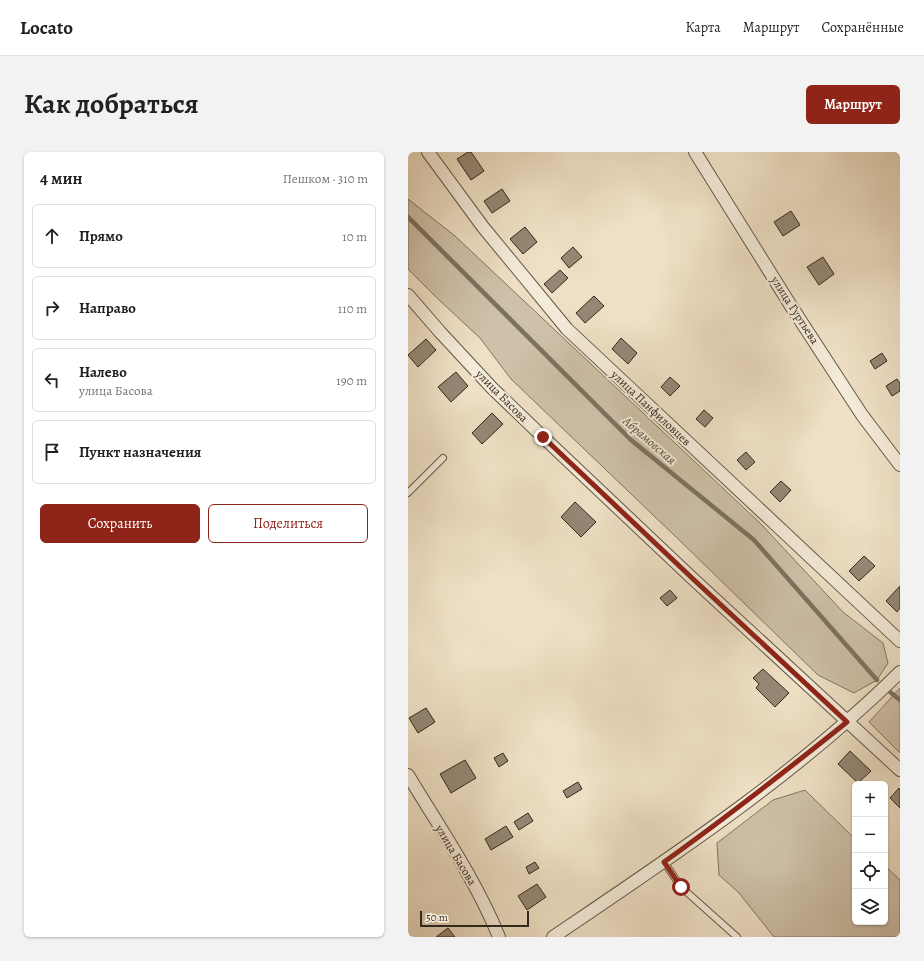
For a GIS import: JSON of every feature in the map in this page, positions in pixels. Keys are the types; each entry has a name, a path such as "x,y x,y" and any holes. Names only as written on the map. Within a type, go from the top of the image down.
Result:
{"street":[{"name":"улица Панфиловцев","path":"428,152 483,227 567,329 900,641"},
{"name":"улица Гуртьева","path":"695,152 791,306 858,409 900,465"},
{"name":"улица Басова","path":"408,295 492,388 692,578 900,770"},
{"path":"553,937 664,862 733,812 847,722 900,672"},
{"name":"улица Басова","path":"408,775 472,882 499,937"}],"lane":[{"path":"408,493 443,458"},
{"path":"664,862 681,887 737,937"}],"shaded area":[{"path":"408,199 455,236 761,524 843,612 883,643 888,663 877,680 854,693 818,675 511,379 480,338 408,269"},
{"path":"900,688 900,753 869,722"},
{"path":"805,790 852,836 852,925 888,925 888,869 900,880 900,937 774,937 739,893 719,875 717,843 773,800"}],"building":[{"path":"468,152 471,152 484,171 471,180 457,159"},
{"path":"502,189 510,201 492,213 484,201"},
{"path":"791,211 800,225 783,236 774,222"},
{"path":"525,227 537,242 523,254 510,239"},
{"path":"573,247 582,257 569,268 561,258"},
{"path":"823,257 834,274 819,285 807,267"},
{"path":"560,270 568,278 552,293 544,284"},
{"path":"594,296 604,306 585,323 576,313"},
{"path":"621,338 637,353 628,364 612,349"},
{"path":"426,339 436,350 418,367 408,355"},
{"path":"882,353 887,361 875,369 870,361"},
{"path":"456,372 468,386 451,402 438,387"},
{"path":"670,377 680,386 670,396 661,387"},
{"path":"897,379 900,383 900,391 892,396 886,386"},
{"path":"704,410 713,418 705,427 696,419"},
{"path":"492,413 503,424 482,444 472,433"},
{"path":"746,452 755,462 746,470 737,460"},
{"path":"781,481 791,490 780,502 770,492"},
{"path":"575,502 596,522 581,537 561,517"},
{"path":"864,556 875,566 859,581 849,571"},
{"path":"900,586 900,608 897,612 886,601"},
{"path":"670,590 677,598 667,606 660,598"},
{"path":"763,669 789,693 775,707 756,688 759,684 753,678"},
{"path":"426,708 435,722 418,733 409,718"},
{"path":"850,751 871,771 860,781 856,781 838,764"},
{"path":"503,753 508,761 499,767 494,758"},
{"path":"465,760 476,778 451,793 440,774"},
{"path":"578,782 582,789 567,798 563,791"},
{"path":"899,788 900,790 900,808 890,798"},
{"path":"528,813 533,821 519,830 514,822"},
{"path":"506,826 513,837 491,850 485,839"},
{"path":"535,862 539,868 529,874 526,867"},
{"path":"537,884 546,897 527,910 518,896"},
{"path":"448,928 455,937 436,937"}],"waterway":[{"name":"Абрамовская","path":"408,217 631,440 754,540 877,680"},
{"name":"Абрамовская","path":"890,692 900,700"}],"route":[{"path":"543,437 847,722 775,780 664,862 681,887"}]}
